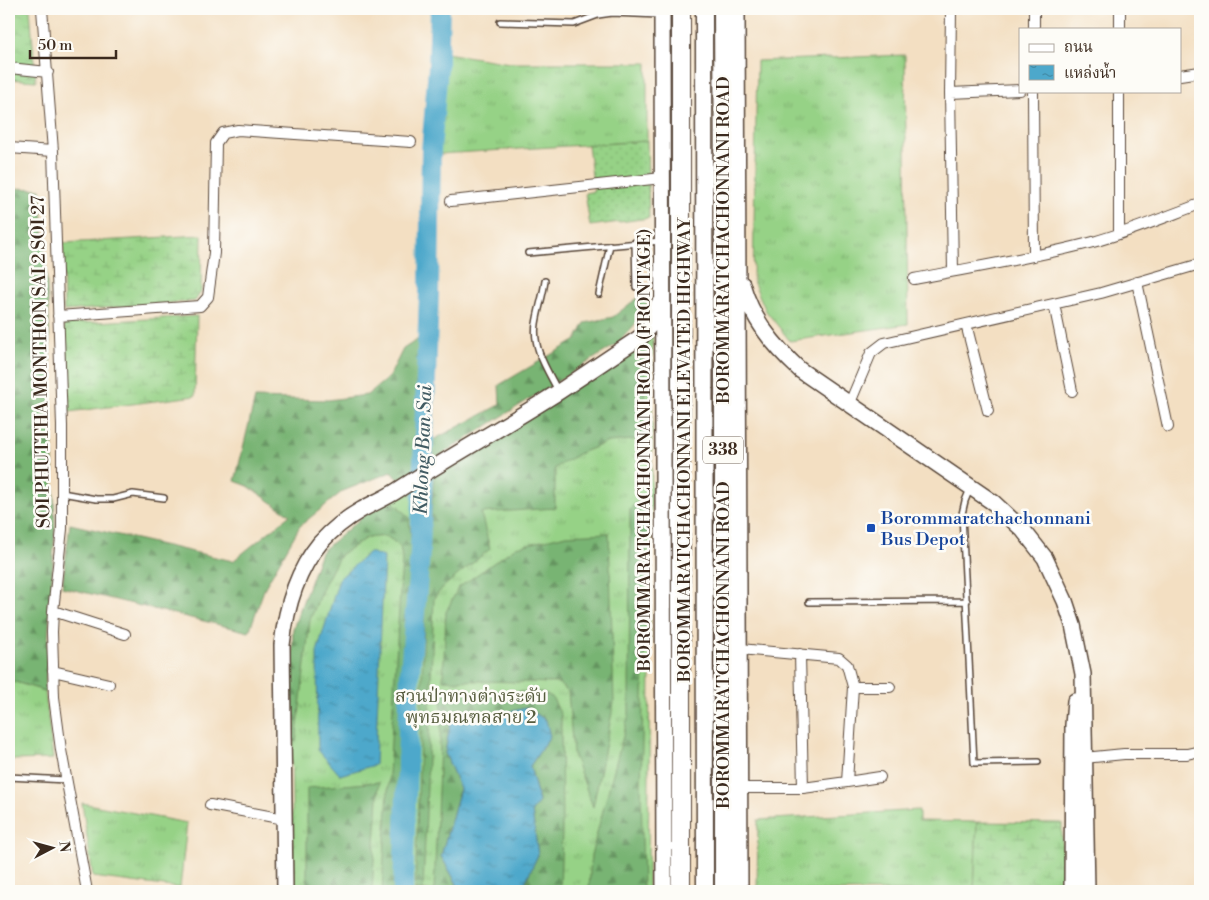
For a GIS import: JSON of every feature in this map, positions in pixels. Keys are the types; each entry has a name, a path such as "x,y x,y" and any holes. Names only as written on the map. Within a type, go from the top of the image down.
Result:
{"highway":[{"name":"338","path":"681,9 681,891"},
{"name":"BOROMMARATCHACHONNANI ROAD","path":"724,891 724,92 728,67 731,9"},
{"path":"665,11 681,105"}],"main road":[{"name":"BOROMMARATCHACHONNANI ELEVATED HIGHWAY","path":"690,9 690,891"},
{"name":"BOROMMARATCHACHONNANI ELEVATED HIGHWAY","path":"704,9 705,891"},
{"name":"338","path":"731,9 738,269 740,891"},
{"name":"BOROMMARATCHACHONNANI ROAD (FRONTAGE)","path":"664,891 662,178 665,11"},
{"path":"738,269 751,310 783,354 800,370 971,488 1008,516 1029,536 1045,558 1065,601 1073,625 1082,674 1088,891"},
{"path":"286,891 282,645 285,616 303,568 320,544 338,526 361,510 392,494 444,460 559,391 642,336 649,327 662,294"},
{"path":"1072,891 1073,725 1075,695 1082,674"}],"street":[{"name":"SOI PHUTTHA MONTHON SAI 2 SOI 27","path":"42,9 53,151 62,426 62,529 52,611 53,671 56,725 87,891"},
{"path":"951,9 950,93 954,271"},
{"path":"1034,9 1034,28"},
{"path":"1120,9 1120,28"},
{"path":"9,68 48,72"},
{"path":"1182,76 1200,72"},
{"path":"950,93 1019,90"},
{"path":"1033,92 1034,256"},
{"path":"1119,92 1119,234"},
{"path":"58,316 200,306 208,297 214,253 216,143 223,133 238,130 412,142"},
{"path":"9,148 53,151"},
{"path":"451,201 662,178"},
{"path":"914,279 1034,256 1119,234 1200,204"},
{"path":"849,405 871,354 884,343 1101,293 1200,264"},
{"path":"1137,282 1168,427"},
{"path":"1054,304 1072,391"},
{"path":"966,324 988,411"},
{"path":"52,611 124,634"},
{"path":"740,649 828,656 844,661 853,686 847,782"},
{"path":"800,654 803,788"},
{"path":"53,671 109,684"},
{"path":"853,686 890,687"},
{"path":"1084,758 1124,754 1187,754 1200,751"},
{"path":"739,788 803,788 880,777"},
{"path":"210,805 284,819"}],"lane":[{"path":"731,9 790,10"},
{"path":"500,22 574,24 598,15 612,13 665,11"},
{"path":"528,253 662,241"},
{"path":"635,242 636,288"},
{"path":"599,294 610,245"},
{"path":"545,281 542,302 535,326 537,343 540,356 559,391"},
{"path":"971,488 962,514 974,763 1038,762"},
{"path":"62,493 96,500 133,494 164,498"},
{"path":"809,602 967,601"},
{"path":"9,777 66,780"}],"green space":[{"path":"9,9 30,9 36,81 9,79"},
{"path":"446,53 510,63 647,63 647,141 440,154"},
{"path":"905,55 908,324 790,341 766,311 753,281 757,61"},
{"path":"647,141 649,218 590,226 585,193 594,191 588,145"},
{"path":"9,188 41,189 49,318 55,528 45,691 9,680"},
{"path":"202,235 201,292 195,301 64,311 63,243"},
{"path":"646,291 647,311 617,344 436,458 429,442 500,405 499,385 576,340 585,323 613,317"},
{"path":"197,316 195,396 69,412 64,324"},
{"name":"สวนป่าทางต่างระดับ พุทธมณฑลสาย 2","path":"653,336 648,891 293,891 291,728 293,629 321,552 367,513"},
{"path":"420,338 416,470 400,480 391,472 343,491 300,526 265,587 249,632 62,587 70,524 233,561 290,515 248,486 235,481 255,398 328,400 367,395 389,377 403,349"},
{"path":"645,342 644,439 608,442 578,454 555,468 555,508 481,513 490,549 443,587 434,598 423,891 415,891 425,590 434,476"},
{"path":"648,492 641,785 643,891 589,891 591,855 629,714 630,509"},
{"path":"390,499 409,517 412,546 397,792 394,891 382,891 402,558 400,546 386,536 366,538 340,555 324,585 310,620 296,742 291,741 293,629 321,552 367,513"},
{"path":"609,533 614,703 593,807 573,753 568,692 558,683 443,680 446,612 458,588 516,547 566,535"},
{"path":"9,680 45,691 53,759 9,760"},
{"path":"448,691 541,692 552,697 561,715 562,831 560,891 521,891 538,855 532,811 539,801 530,766 550,736 526,708 487,717 452,715 445,753 460,789 441,856 457,884 456,891 434,891 442,694"},
{"path":"379,782 372,891 307,891 307,788"},
{"path":"82,803 187,823 180,888 93,877"},
{"path":"919,810 919,821 977,822 974,891 757,891 758,820"},
{"path":"977,822 1062,823 1062,891 974,891"}],"water":[{"path":"369,552 384,557 375,765 340,775 318,750 317,652 339,579"},
{"path":"526,708 546,720 550,736 530,766 539,802 532,811 538,855 521,891 456,891 457,884 441,856 460,789 445,753 452,714 487,717"}],"waterway":[{"name":"Khlong Ban Sai","path":"403,891 410,673 420,552 429,293 431,151 438,67 440,9"}],"place":[{"name":"Borommaratchachonnani Bus Depot","path":"871,528"}]}
